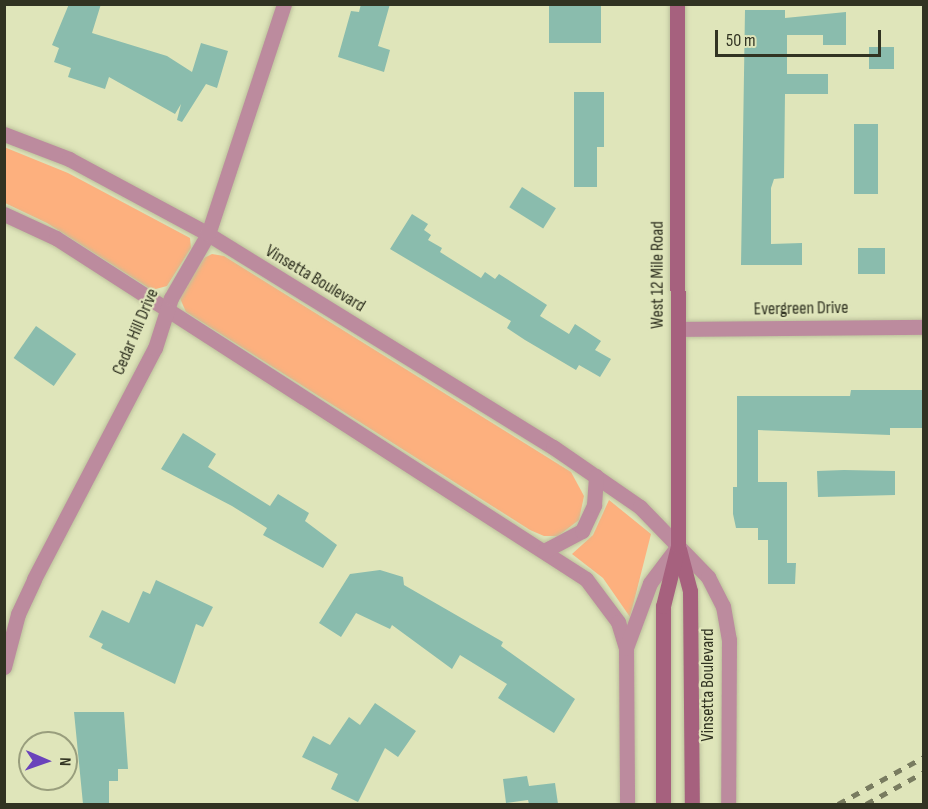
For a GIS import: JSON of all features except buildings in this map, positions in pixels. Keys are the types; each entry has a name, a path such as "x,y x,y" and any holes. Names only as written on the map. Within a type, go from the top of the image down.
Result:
{"main road":[{"name":"West 12 Mile Road","path":"663,804 663,606 678,546 676,4"},
{"name":"West 12 Mile Road","path":"678,546 690,591 692,804"}],"street":[{"name":"Cedar Hill Drive","path":"4,667 18,614 34,579 155,348 167,308 208,234 284,4"},
{"name":"Vinsetta Boulevard","path":"4,135 69,159 208,234 596,476 640,507 708,577 728,622 728,804"},
{"path":"4,214 56,238 167,308 544,551 601,594 618,622 626,648 627,804"},
{"name":"Evergreen Drive","path":"678,329 924,327"},
{"path":"544,551 582,531 594,505 596,476"},
{"path":"626,648 650,583 678,546"}],"shaded area":[{"path":"4,147 68,173 190,238 191,248 167,286 152,290 47,223 5,203"},
{"path":"212,254 224,256 571,472 584,496 579,520 558,536 544,536 530,530 186,312 179,296 204,258"},
{"path":"609,500 651,534 630,617 603,578 572,554 593,535"}],"railway":[{"path":"838,804 924,757"},
{"path":"866,804 924,772"}]}
